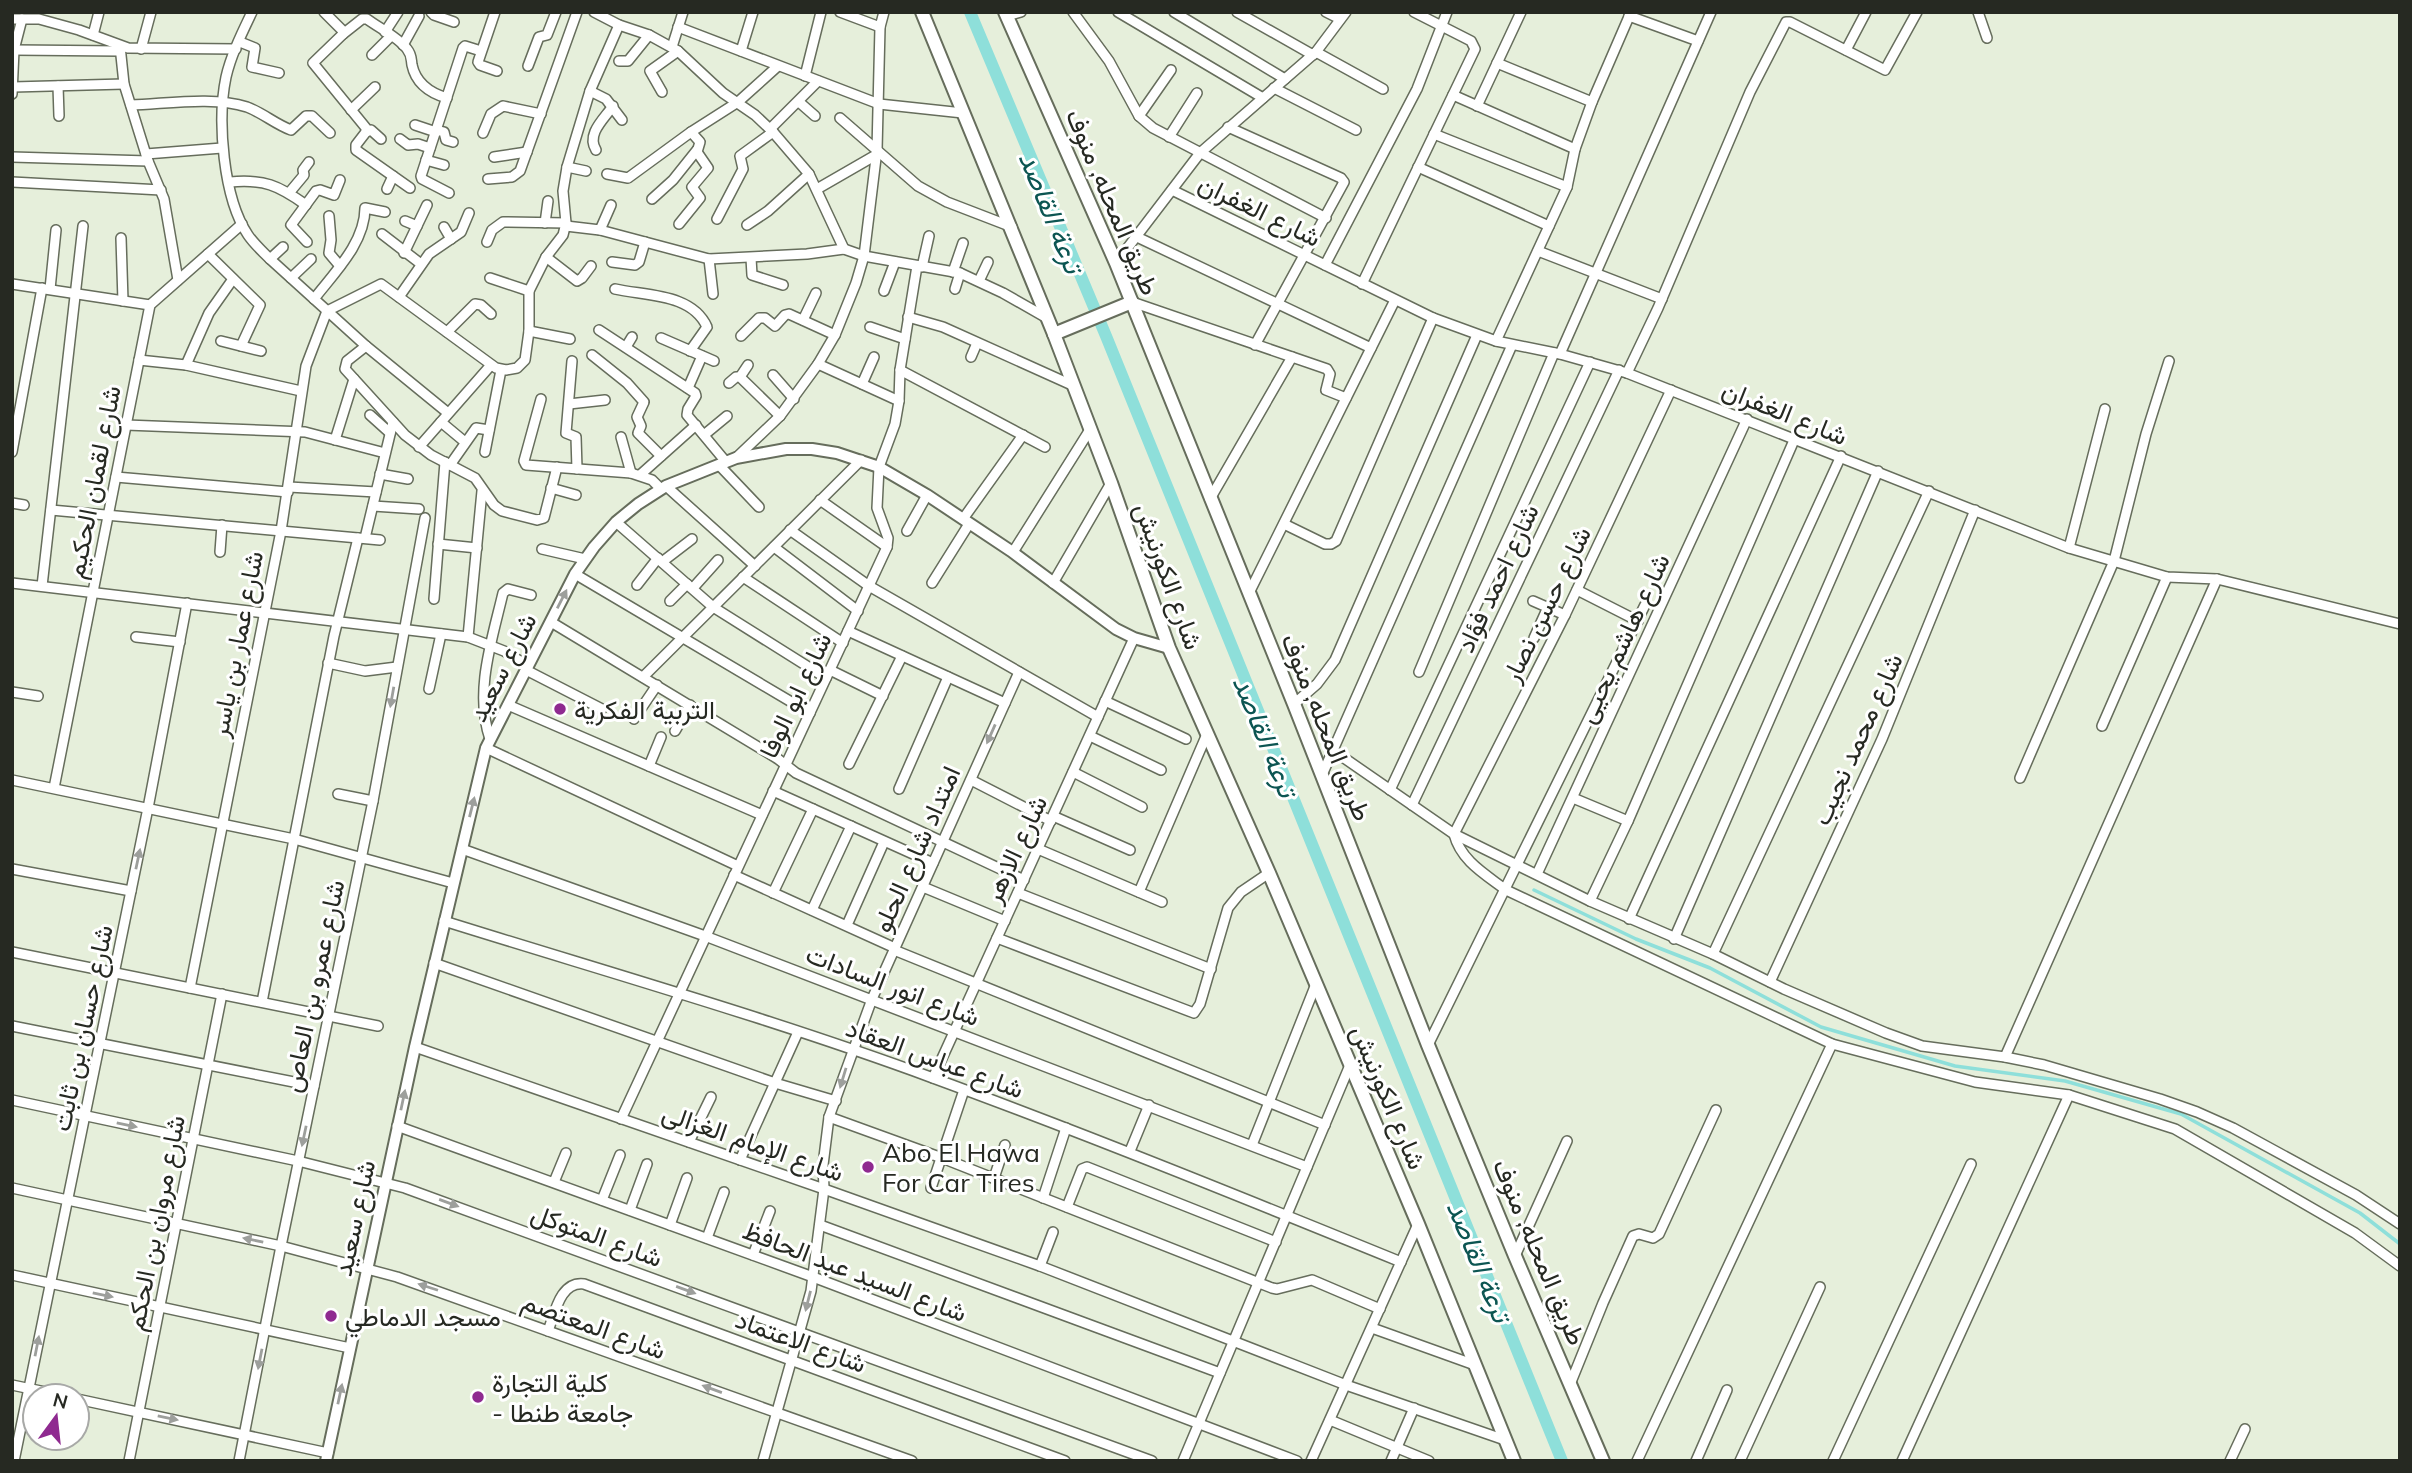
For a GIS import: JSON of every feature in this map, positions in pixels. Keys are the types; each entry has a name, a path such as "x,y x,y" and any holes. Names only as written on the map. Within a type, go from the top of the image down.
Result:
{"main road":[{"name":"شارع الكورنيش","path":"922,12 1012,227 1091,428 1170,648 1418,1224 1512,1460"},
{"name":"طريق المحله, منوف","path":"1006,14 1116,262 1127,304 1249,593 1515,1256 1603,1461"},
{"path":"1054,334 1127,304"}],"street":[{"path":"93,35 100,12"},
{"path":"141,49 151,12"},
{"path":"324,12 343,34"},
{"path":"372,55 388,34 398,12"},
{"path":"431,12 454,22"},
{"path":"495,12 478,64 497,71"},
{"path":"528,66 538,37 547,35 556,12"},
{"path":"488,178 515,176 520,171 577,12"},
{"path":"594,12 675,49 723,93 772,130 809,174 844,249"},
{"path":"662,92 650,71 675,49 683,12"},
{"path":"741,51 753,12"},
{"path":"805,76 821,12"},
{"path":"840,12 880,27"},
{"path":"727,462 780,416 794,399 835,335 856,283 863,256 876,152 880,27 884,12"},
{"path":"1006,14 1021,12"},
{"path":"1073,12 1109,61 1139,116 1169,137 1326,218"},
{"path":"1118,12 1263,98"},
{"path":"1174,12 1285,79"},
{"path":"1237,12 1382,89"},
{"path":"1116,262 1200,153 1315,53 1343,16 1326,12"},
{"path":"1362,284 1474,51 1473,43 1414,12"},
{"path":"1325,265 1417,89 1447,12"},
{"path":"1477,106 1521,12"},
{"path":"1419,672 1557,353 1711,12"},
{"path":"1866,12 1846,50 1885,70 1917,12"},
{"path":"1978,12 1987,38"},
{"path":"256,14 238,45 227,74 222,102 222,148 242,224 257,246 290,278 448,414"},
{"path":"1496,341 1567,187 1575,149 1592,102 1630,14 1698,41"},
{"path":"12,94 17,19 40,16 93,35 120,49"},
{"path":"403,45 419,16"},
{"path":"366,132 313,62 363,19 403,45 409,51 417,79 435,95 447,98"},
{"name":"شارع احمد فؤاد","path":"1412,805 1623,371 1662,299 1750,92 1786,22 1846,50"},
{"path":"327,311 379,284 491,365 501,370 522,365 529,331 529,291 546,257 563,234 566,225 563,191 567,167 590,90 619,25"},
{"path":"678,27 879,104 963,113"},
{"path":"619,61 628,61 649,35"},
{"path":"14,50 238,45 255,48 251,67 279,73"},
{"path":"449,192 422,179 421,176 464,47 481,51"},
{"path":"120,49 124,84 167,210 178,280"},
{"path":"1497,63 1592,102"},
{"path":"607,174 628,178 738,102 778,66"},
{"path":"1139,116 1171,70"},
{"path":"717,219 743,170 740,156 772,130 818,81"},
{"path":"13,87 124,84"},
{"path":"58,86 59,116"},
{"path":"351,110 376,87"},
{"path":"1274,88 1356,130"},
{"path":"590,90 613,106 622,120"},
{"path":"1169,137 1196,93"},
{"path":"1453,95 1575,149"},
{"path":"131,105 222,102 246,107 268,116 290,131 306,116 312,116 330,133"},
{"path":"799,102 815,116"},
{"path":"483,133 491,114 503,106 541,114"},
{"path":"596,150 592,145 593,133 613,106"},
{"path":"839,118 876,152 932,195 1012,227"},
{"path":"415,125 444,132 446,140 453,142"},
{"path":"1228,127 1341,178 1343,187 1255,345"},
{"path":"381,139 371,130 366,132 356,145 356,150 410,188"},
{"path":"652,199 673,180 697,150 700,142 691,132"},
{"path":"1434,134 1567,187"},
{"path":"400,139 410,146 416,144 430,148"},
{"path":"12,157 147,157 222,148"},
{"path":"679,224 700,198 692,188 708,168 697,150"},
{"path":"494,157 527,152"},
{"path":"817,189 876,152"},
{"path":"426,160 444,165"},
{"path":"289,193 304,175 303,170 309,162"},
{"path":"567,167 586,171"},
{"path":"1418,167 1549,226"},
{"path":"747,225 768,211 809,174"},
{"path":"387,189 393,176"},
{"path":"229,182 247,180 281,187 306,205"},
{"path":"307,242 290,226 318,190 335,195 340,180"},
{"path":"12,182 161,190"},
{"name":"شارع الغفران","path":"1172,190 1433,318 1496,341 1557,353 1623,371 2069,548 2167,577 2217,579 2400,624"},
{"path":"545,223 548,201"},
{"path":"404,253 427,205"},
{"path":"600,230 611,205"},
{"path":"314,299 356,242 366,218 365,208 385,212"},
{"path":"399,297 434,250 464,228 469,213"},
{"path":"329,216 329,253 340,266"},
{"path":"405,221 417,226"},
{"path":"486,242 492,230 503,222 545,223 600,230 709,259 751,258 844,249 863,256 957,273 979,281 1048,319"},
{"path":"12,284 150,305 242,224"},
{"path":"42,586 83,226"},
{"path":"444,227 451,239"},
{"path":"12,452 56,230"},
{"path":"382,233 421,264"},
{"path":"820,500 887,547 888,538 877,508 879,467 895,424 908,317 919,266 929,236"},
{"path":"1137,237 1371,348"},
{"path":"121,238 123,301"},
{"path":"612,262 635,265 639,262 645,242"},
{"path":"955,289 963,243"},
{"path":"270,259 283,247"},
{"path":"1538,251 1662,299"},
{"path":"208,254 260,305 240,346"},
{"path":"546,257 577,281 591,266"},
{"path":"751,258 752,275 783,285"},
{"path":"290,278 311,259"},
{"path":"709,259 713,294"},
{"path":"979,281 988,261"},
{"path":"884,292 895,262"},
{"path":"490,278 529,291"},
{"path":"186,365 209,313 233,279"},
{"path":"615,289 672,299 696,313 707,327 690,351"},
{"path":"803,320 816,293"},
{"path":"1249,593 1395,300"},
{"path":"447,332 475,304 481,305 491,314"},
{"path":"1127,304 1329,370 1326,390 1346,398"},
{"name":"شارع لقمان الحكيم","path":"54,788 150,305"},
{"name":"شارع عمار بن ياسر","path":"190,988 281,531 306,366 327,311"},
{"path":"741,335 761,317 775,326 787,314 835,335"},
{"path":"908,317 943,327 1074,386"},
{"path":"1284,524 1325,544 1336,541 1433,318"},
{"path":"870,327 905,339"},
{"path":"599,330 696,394 687,412 759,507"},
{"path":"529,331 570,339"},
{"path":"1294,704 1317,684 1335,660 1476,335"},
{"path":"626,347 632,337"},
{"path":"661,338 714,361"},
{"path":"220,341 261,351"},
{"path":"971,357 977,343"},
{"path":"1322,775 1512,345"},
{"path":"366,346 345,363 345,369 419,447 475,478 482,491 502,511 541,520 545,515 557,467"},
{"path":"592,355 644,402 637,417 641,426 638,433 662,456"},
{"path":"688,388 702,356"},
{"path":"862,384 874,357"},
{"path":"1210,499 1292,357"},
{"path":"139,360 186,365 301,391"},
{"path":"572,360 566,433 576,438 577,469"},
{"path":"2020,778 2115,561 2147,434 2169,361"},
{"path":"1390,790 1590,362"},
{"path":"818,364 899,401"},
{"path":"419,447 491,365"},
{"path":"729,383 740,377 748,365"},
{"path":"485,452 501,370"},
{"path":"900,370 1045,447"},
{"path":"773,375 794,399"},
{"path":"740,377 780,416"},
{"path":"335,440 354,379"},
{"name":"شارع حسن نصار","path":"1454,834 1565,615 1671,390"},
{"path":"541,399 524,461 526,465 636,474 652,480 755,566"},
{"path":"569,404 605,400"},
{"path":"2069,548 2105,410"},
{"path":"370,415 390,433"},
{"path":"704,435 727,416"},
{"name":"شارع هاشم يحيى","path":"1536,874 1746,419"},
{"path":"262,1002 337,623 373,506 393,422"},
{"path":"441,422 466,442"},
{"path":"126,425 297,432 386,453"},
{"path":"636,474 662,456 696,425"},
{"path":"433,599 447,463 476,428 489,430"},
{"path":"1013,552 1091,428"},
{"path":"932,583 966,521 1023,435"},
{"path":"621,437 636,474"},
{"path":"1590,901 1628,821 1796,438"},
{"name":"شارع سعيد","path":"327,1457 397,1126 488,744 575,574 616,522 664,488 727,462 786,449 837,453 879,467 927,495 943,513 966,521 1013,552 1116,629 1135,638 1170,648"},
{"path":"1629,919 1841,456"},
{"path":"643,677 861,460"},
{"path":"1674,939 1878,471"},
{"path":"380,474 408,479"},
{"path":"116,477 376,492"},
{"path":"1054,583 1111,483"},
{"path":"551,488 576,495"},
{"path":"468,637 482,491"},
{"path":"1713,954 1929,491"},
{"path":"906,531 927,495"},
{"path":"12,503 24,505"},
{"name":"شارع عمرو بن العاص","path":"239,1461 373,802 422,514 373,506"},
{"path":"51,510 380,540"},
{"name":"شارع محمد نجيب","path":"1770,982 1882,739 1975,510"},
{"path":"616,522 713,607 828,674 883,696"},
{"path":"220,552 222,526"},
{"path":"790,530 869,586 1098,717"},
{"path":"637,584 660,560 692,539"},
{"path":"438,544 477,548"},
{"path":"774,547 858,611"},
{"name":"شارع ابو الوفا","path":"621,1119 887,547"},
{"path":"542,550 585,559"},
{"path":"670,601 718,560"},
{"path":"575,574 810,713"},
{"path":"743,577 842,643"},
{"path":"2102,726 2167,577"},
{"path":"2005,1056 2217,579"},
{"path":"12,583 468,637 491,645 602,709"},
{"path":"1577,590 1637,621"},
{"path":"531,595 505,591 491,645 483,697 488,744 738,866"},
{"path":"1533,601 1565,615"},
{"name":"شارع حسان بن ثابت","path":"30,1382 148,808 187,603"},
{"path":"1429,1045 1645,605"},
{"path":"1534,638 1548,607"},
{"path":"551,622 690,705 796,773 1024,880"},
{"path":"848,631 1005,703"},
{"path":"429,689 441,634"},
{"path":"136,637 180,642"},
{"name":"شارع الازهر","path":"933,1078 1135,638"},
{"path":"849,764 902,656"},
{"path":"328,663 365,671 397,667"},
{"name":"امتداد شارع الحلو","path":"763,1461 813,1277 824,1189 824,1153 829,1117 872,999 1019,672"},
{"path":"900,789 948,677"},
{"path":"634,719 657,685"},
{"path":"12,691 38,696"},
{"path":"1105,701 1186,739"},
{"path":"508,705 762,815"},
{"path":"675,731 690,705"},
{"path":"1139,892 1207,734"},
{"path":"1090,736 1161,770"},
{"path":"649,766 661,737"},
{"path":"1334,751 1454,834 1590,901 1713,954 1770,982 1922,1046 2005,1056 2084,1076 2197,1112 2233,1128 2356,1195 2400,1224"},
{"path":"1073,772 1142,807"},
{"path":"12,780 294,839 453,883"},
{"path":"971,780 1052,819 1130,850"},
{"path":"773,791 933,863"},
{"path":"338,794 373,802"},
{"path":"1573,798 1628,821"},
{"path":"773,893 813,809"},
{"path":"812,910 851,826"},
{"path":"1454,834 1457,844 1469,861 1506,890 1832,1044 1975,1082 2069,1096 2185,1133 2355,1233 2400,1266"},
{"path":"847,925 884,842"},
{"name":"شارع انور السادات","path":"461,849 705,936 1307,1167"},
{"path":"1038,849 1162,902"},
{"path":"12,869 131,891"},
{"path":"997,938 1194,1013 1200,1004 1228,908 1241,892 1269,873"},
{"path":"734,875 894,949 1325,1125"},
{"path":"923,887 1005,921"},
{"path":"1018,893 1211,969"},
{"name":"شارع عباس العقاد","path":"444,921 798,1032 933,1078 1130,1152 1401,1262"},
{"path":"12,952 378,1026"},
{"path":"434,963 775,1083 836,1101"},
{"path":"1252,1145 1316,984"},
{"name":"شارع مروان بن الحكم","path":"129,1461 222,994"},
{"path":"12,1026 314,1086"},
{"path":"740,1160 798,1032"},
{"path":"1637,1461 1832,1044"},
{"name":"شارع الإمام الغزالى","path":"415,1047 1040,1266 1346,1385 1505,1440"},
{"path":"1183,1461 1350,1065"},
{"path":"931,1188 964,1090"},
{"path":"1902,1461 2069,1096"},
{"path":"690,1142 711,1097"},
{"name":"شارع المتوكل","path":"12,1100 298,1161 425,1194 1152,1461"},
{"path":"1130,1152 1149,1105"},
{"path":"1571,1382 1632,1239 1639,1234 1653,1238 1659,1234 1716,1110"},
{"path":"829,1117 994,1178 1258,1283 1277,1289 1312,1280 1380,1309"},
{"name":"شارع السيد عبد الحافظ","path":"397,1126 813,1277 1297,1461"},
{"path":"1043,1198 1066,1128"},
{"path":"1515,1256 1567,1141"},
{"path":"994,1178 1005,1145"},
{"path":"554,1182 566,1153"},
{"path":"602,1200 620,1156"},
{"path":"630,1210 647,1164"},
{"path":"1833,1461 1970,1164"},
{"path":"1067,1207 1082,1169 1087,1167 1276,1241"},
{"path":"670,1225 687,1178"},
{"name":"شارع المعتصم","path":"12,1188 281,1246 367,1268 456,1297 912,1461"},
{"path":"706,1238 724,1192"},
{"path":"753,1255 770,1211"},
{"path":"1311,1461 1418,1224"},
{"path":"820,1225 1220,1373"},
{"path":"1040,1266 1054,1232"},
{"path":"12,1275 349,1348"},
{"name":"شارع الاعتماد","path":"548,1331 564,1292 571,1285 580,1283 1065,1461"},
{"path":"1741,1461 1820,1287"},
{"path":"1372,1328 1475,1365"},
{"path":"1696,1461 1727,1390"},
{"path":"91,1402 245,1435 327,1457"},
{"path":"1391,1461 1414,1408"},
{"path":"1330,1420 1429,1461"},
{"name":"شارع حسان بن ثابت","path":"14,1461 21,1427"},
{"path":"2230,1461 2245,1429"}],"waterway":[{"name":"ترعة القاصد","path":"970,12 1106,336 1562,1461"},
{"path":"1534,890 1636,939 1710,968 1821,1027 1955,1066 2065,1081 2181,1114 2360,1213 2400,1244"}],"place":[{"name":"التربية الفكرية","path":"560,709"},
{"name":"Abo El Hawa For Car Tires","path":"868,1167"},
{"name":"مسجد الدماطي","path":"331,1316"},
{"name":"كلية التجارة - جامعة طنطا","path":"478,1397"}]}
